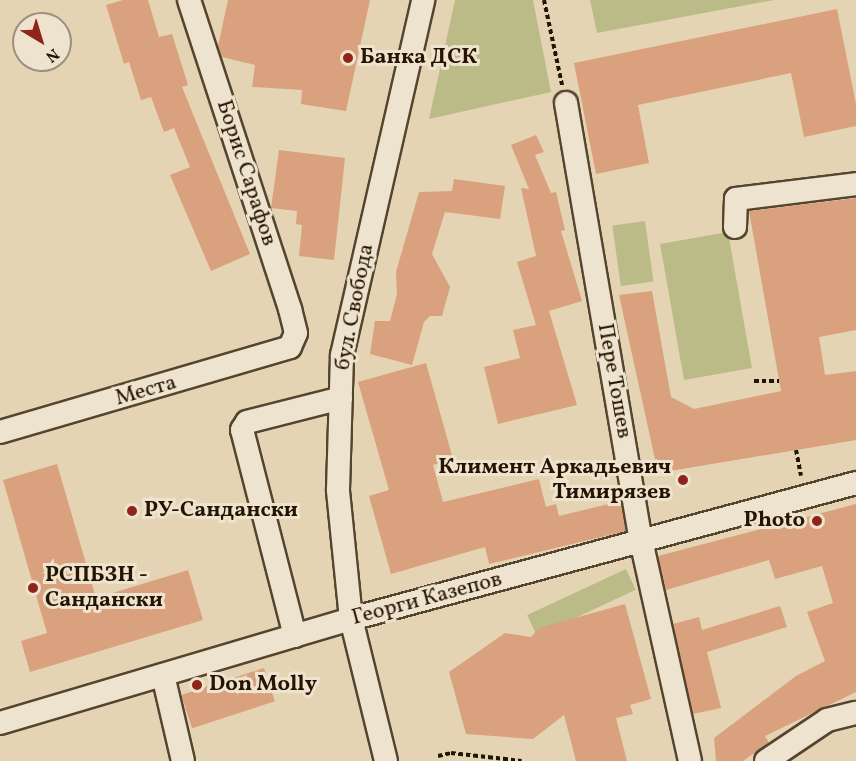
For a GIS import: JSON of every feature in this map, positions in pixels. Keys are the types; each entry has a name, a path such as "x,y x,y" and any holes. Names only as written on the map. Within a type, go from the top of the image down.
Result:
{"street":[{"name":"Борис Сарафов","path":"189,0 290,309 296,333 290,347"},
{"name":"бул. Свобода","path":"386,761 351,620 338,490 342,355 423,0"},
{"name":"Пере Тошев","path":"566,103 641,540 690,761"},
{"path":"735,227 736,200 856,184"},
{"name":"Места","path":"0,432 290,347"},
{"path":"295,636 242,430 247,423 341,398"},
{"name":"Георги Казепов","path":"0,723 351,620 856,483"},
{"path":"163,675 183,761"},
{"path":"766,761 827,720 856,713"}],"path":[{"path":"544,0 566,103"},
{"path":"754,381 779,381"},
{"path":"796,450 800,462"},
{"path":"438,756 451,753 522,761"}],"green space":[{"path":"455,0 533,0 551,92 429,119"},
{"path":"590,0 774,0 597,33"},
{"path":"645,221 653,281 621,286 612,226"},
{"path":"728,232 752,368 684,380 660,244"},
{"path":"626,569 636,590 537,636 527,615"}],"building":[{"path":"123,0 148,0 159,37 172,34 188,85 182,87 250,254 211,271 170,175 190,167 174,128 164,132 151,97 141,100 129,62 124,64 106,5"},
{"path":"228,0 370,0 346,111 301,104 302,90 252,87 255,65 222,57 218,46"},
{"path":"837,9 856,104 856,126 804,137 791,73 638,105 649,163 596,174 574,63"},
{"path":"536,135 544,152 535,155 551,193 556,192 565,230 561,231 582,301 549,311 577,405 498,424 484,367 520,358 513,330 536,325 517,262 536,256 521,188 529,189 511,145"},
{"path":"279,150 345,158 334,260 299,256 302,225 296,224 297,211 271,208"},
{"path":"454,179 505,186 500,219 445,212 432,254 450,287 442,316 430,316 424,322 412,365 370,354 375,321 390,321 397,294 396,272 419,192 452,191"},
{"path":"856,198 856,330 819,337 825,375 856,371 856,440 658,473 619,295 652,291 671,397 694,409 781,391 749,211"},
{"path":"426,363 453,459 433,465 443,502 539,479 546,507 556,504 559,516 621,501 626,531 489,564 485,547 391,574 369,496 389,490 358,382"},
{"path":"57,464 96,598 188,570 203,620 30,672 21,641 47,633 3,480"},
{"path":"856,504 856,692 765,736 769,743 743,761 716,761 714,738 796,676 825,661 807,612 833,603 822,566 775,579 769,560 666,590 658,556"},
{"path":"625,604 651,699 630,705 633,714 616,718 627,761 576,761 564,715 533,739 466,734 449,672 505,633 531,637 539,628"},
{"path":"780,606 787,627 707,652 721,708 693,714 673,624 699,617 702,630"},
{"path":"264,668 275,701 192,728 181,695"}],"place":[{"name":"Банка ДСК","path":"348,58"},
{"name":"Климент Аркадьевич Тимирязев","path":"683,480"},
{"name":"РУ-Сандански","path":"132,511"},
{"name":"Photo","path":"817,521"},
{"name":"РСПБЗН - Сандански","path":"33,588"},
{"name":"Don Molly","path":"197,685"}]}
